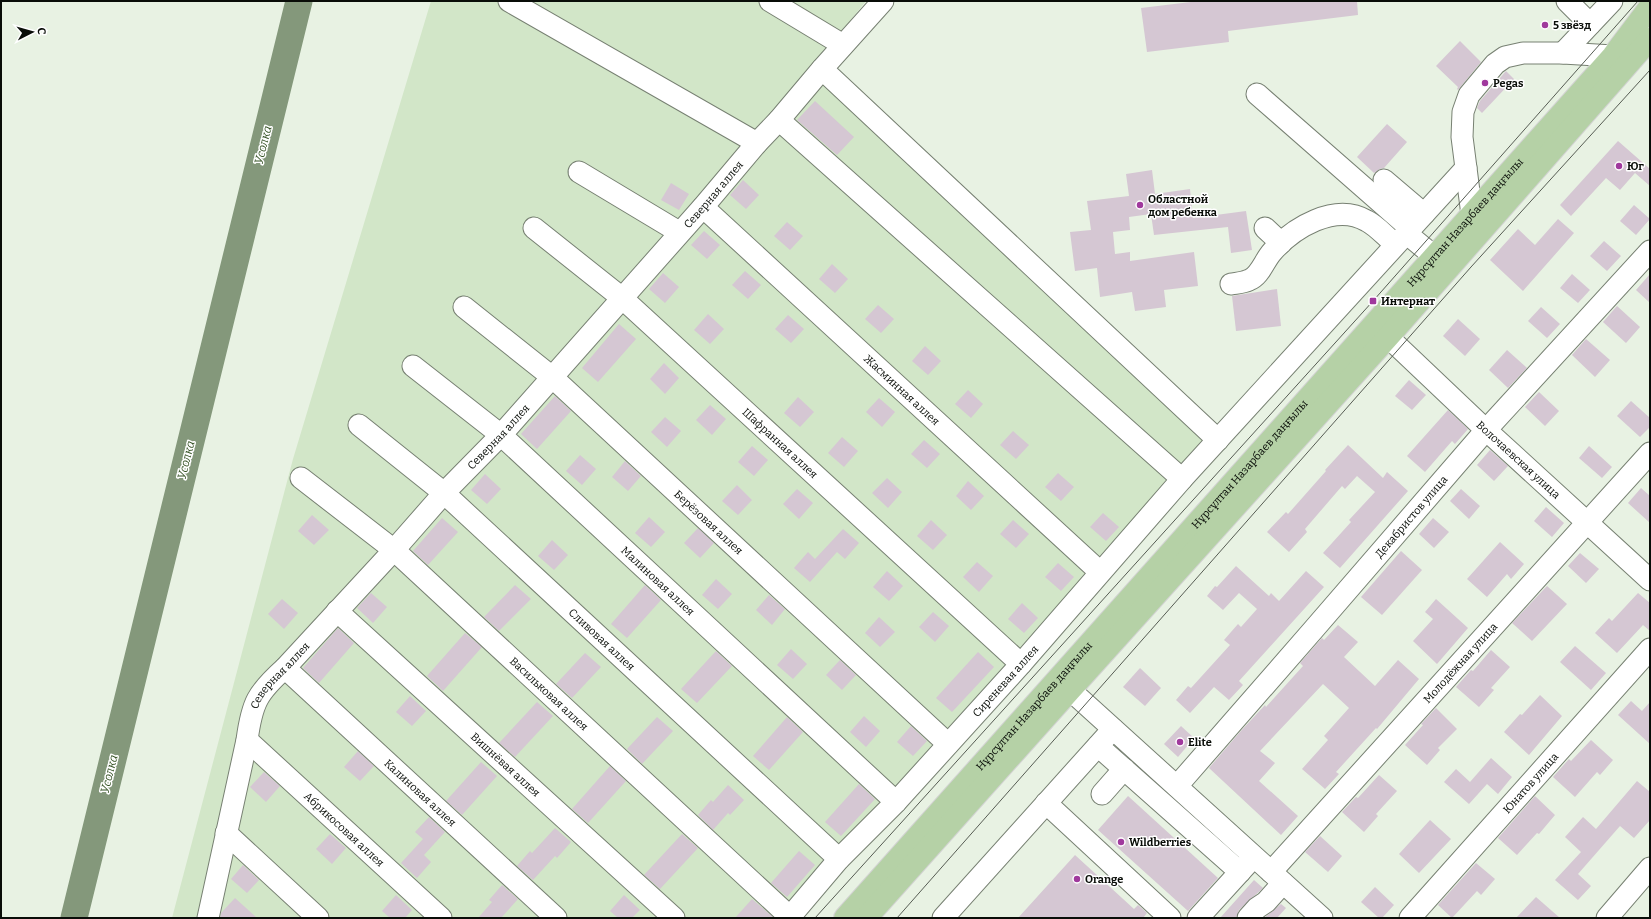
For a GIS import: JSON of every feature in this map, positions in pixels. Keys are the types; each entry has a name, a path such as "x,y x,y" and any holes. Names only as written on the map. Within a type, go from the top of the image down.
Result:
{"main road":[{"name":"Нұрсұлтан Назарбаев даңғылы","path":"866,918 1064,684 1472,215 1614,56 1650,7"},
{"name":"Нұрсұлтан Назарбаев даңғылы","path":"845,918 1388,337 1650,39"}],"street":[{"path":"509,1 757,142"},
{"path":"770,1 843,45"},
{"name":"Северная аллея","path":"208,918 247,740 250,719 256,699 271,680 285,668 394,550 444,492 501,436 703,206 757,142 779,120 822,68 883,1"},
{"path":"1567,1 1590,24"},
{"path":"1563,53 1612,1"},
{"path":"1472,215 1462,137 1463,112 1469,95 1491,70 1505,57 1514,54 1563,53 1614,56"},
{"path":"822,68 1218,440"},
{"path":"1257,94 1409,230 1435,258"},
{"path":"779,120 1182,479"},
{"name":"Сиреневая аллея","path":"789,918 840,859 896,802 1021,664 1182,479 1466,168"},
{"path":"579,172 679,232"},
{"path":"1384,180 1409,230"},
{"name":"Жасминная аллея","path":"703,206 1100,572"},
{"path":"1231,284 1248,281 1256,276 1271,253 1286,237 1314,221 1328,216 1349,214 1367,221 1409,230"},
{"name":"Шафранная аллея","path":"534,228 622,298 1021,664"},
{"path":"1265,228 1281,243"},
{"name":"Декабристов улица","path":"1177,786 1314,630 1486,430 1650,251"},
{"name":"Берёзовая аллея","path":"464,307 552,377 948,744"},
{"name":"Волочаевская улица","path":"1388,337 1486,430 1650,580"},
{"name":"Малиновая аллея","path":"413,366 501,436 896,802"},
{"name":"Сливовая аллея","path":"359,425 444,492 840,859"},
{"name":"Молодёжная улица","path":"1248,918 1257,908 1266,902 1277,877 1587,522 1650,453"},
{"name":"Васильковая аллея","path":"301,478 394,550 789,918"},
{"name":"Вишнёвая аллея","path":"337,611 674,918"},
{"name":"Юнатов улица","path":"1410,918 1650,648"},
{"name":"Калиновая аллея","path":"285,668 556,918"},
{"path":"1064,684 1322,918"},
{"path":"943,918 1113,729"},
{"name":"Абрикосовая аллея","path":"247,740 441,918"},
{"path":"1098,746 1240,872"},
{"path":"1102,794 1124,769"},
{"path":"1046,803 1170,918"},
{"path":"226,833 318,918"},
{"path":"1198,918 1254,857"},
{"path":"1607,918 1650,868"}],"green space":[{"path":"431,1 866,1 813,67 1223,449 800,918 172,918 293,459"}],"building":[{"path":"1199,1 1357,1 1358,15 1228,31 1229,42 1147,52 1141,8"},
{"path":"1460,41 1481,62 1458,90 1458,87 1436,66"},
{"path":"1506,71 1514,79 1482,113 1477,108 1480,101"},
{"path":"815,101 854,137 837,155 797,120"},
{"path":"1387,124 1407,142 1384,168 1374,173 1357,157"},
{"path":"1618,141 1650,169 1650,186 1635,173 1620,190 1606,178 1571,216 1560,205"},
{"path":"1152,170 1155,194 1190,189 1193,218 1246,211 1252,250 1231,253 1228,227 1154,235 1151,214 1129,217 1130,230 1113,232 1115,254 1130,252 1130,261 1194,252 1198,286 1164,290 1166,307 1135,311 1132,292 1100,297 1097,268 1075,271 1070,232 1091,230 1087,201 1129,196 1126,174"},
{"path":"743,180 759,195 746,209 730,195"},
{"path":"671,183 689,194 679,210 661,200"},
{"path":"1634,205 1650,219 1636,235 1620,221"},
{"path":"1558,219 1574,233 1523,291 1490,260 1518,229 1535,245"},
{"path":"787,222 803,236 790,250 774,236"},
{"path":"704,231 720,245 707,259 691,245"},
{"path":"1604,241 1621,256 1607,271 1590,256"},
{"path":"832,264 848,279 835,293 819,279"},
{"path":"745,271 761,285 748,299 732,285"},
{"path":"663,273 679,287 665,303 649,289"},
{"path":"1572,274 1590,290 1578,303 1560,288"},
{"path":"1650,274 1650,303 1636,290"},
{"path":"1277,289 1281,326 1236,331 1232,296"},
{"path":"878,305 894,319 881,333 865,319"},
{"path":"1617,306 1640,327 1626,343 1603,322"},
{"path":"1541,307 1560,324 1547,338 1528,321"},
{"path":"708,314 724,329 710,344 694,330"},
{"path":"788,315 804,329 791,343 775,329"},
{"path":"1458,319 1480,339 1465,356 1443,336"},
{"path":"619,324 636,339 598,382 582,368"},
{"path":"1586,339 1610,360 1595,377 1572,355"},
{"path":"925,346 941,361 928,375 912,361"},
{"path":"1507,350 1527,368 1508,388 1489,370"},
{"path":"664,363 679,378 665,394 650,379"},
{"path":"1409,380 1426,395 1412,410 1395,396"},
{"path":"968,390 983,404 971,418 955,404"},
{"path":"1539,392 1559,411 1545,426 1525,407"},
{"path":"555,396 571,411 537,449 521,434"},
{"path":"798,397 814,412 800,427 784,413"},
{"path":"879,398 895,412 882,427 866,412"},
{"path":"1631,401 1650,418 1650,427 1640,437 1617,416"},
{"path":"710,405 726,419 712,435 696,420"},
{"path":"1448,410 1468,429 1455,444 1452,441 1425,472 1407,456"},
{"path":"665,417 681,431 667,447 651,432"},
{"path":"1013,431 1029,445 1016,459 1000,445"},
{"path":"842,437 858,451 844,467 828,453"},
{"path":"924,440 940,454 927,468 911,454"},
{"path":"1348,445 1383,478 1387,472 1408,491 1340,568 1323,553 1351,522 1349,520 1375,492 1357,476 1345,489 1342,486 1305,529 1307,532 1289,552 1267,532 1286,512 1288,514"},
{"path":"752,446 768,460 754,476 738,462"},
{"path":"1589,446 1612,467 1602,478 1579,458"},
{"path":"1490,450 1508,466 1494,481 1477,465"},
{"path":"580,455 596,469 582,485 566,471"},
{"path":"625,461 641,476 628,491 612,477"},
{"path":"1058,473 1074,487 1061,501 1045,487"},
{"path":"485,474 501,489 487,504 471,490"},
{"path":"887,478 902,492 888,508 872,493"},
{"path":"968,481 984,496 971,510 956,496"},
{"path":"737,485 752,500 738,515 722,501"},
{"path":"1641,488 1650,496 1650,523 1628,503"},
{"path":"797,489 813,503 799,519 783,504"},
{"path":"1461,489 1480,506 1469,519 1450,501"},
{"path":"1546,507 1564,523 1552,537 1534,521"},
{"path":"1103,513 1119,527 1106,541 1090,527"},
{"path":"312,515 329,530 314,545 298,531"},
{"path":"649,517 665,532 651,547 635,533"},
{"path":"442,518 458,532 428,565 413,551"},
{"path":"1433,518 1449,532 1434,548 1419,534"},
{"path":"931,520 947,535 933,550 917,536"},
{"path":"1013,520 1029,534 1016,548 1000,534"},
{"path":"698,528 714,543 700,558 684,543"},
{"path":"843,529 859,543 845,559 837,552 810,582 794,568 808,552 815,559"},
{"path":"552,540 568,555 554,570 538,556"},
{"path":"1500,542 1524,564 1511,579 1507,574 1487,597 1467,579"},
{"path":"1401,551 1422,570 1382,615 1361,597"},
{"path":"1580,553 1599,569 1586,583 1568,566"},
{"path":"977,562 993,576 979,592 963,577"},
{"path":"1058,563 1074,577 1061,591 1045,577"},
{"path":"1236,566 1269,596 1271,593 1279,601 1306,571 1324,587 1239,681 1243,685 1229,700 1214,687 1190,713 1176,700 1188,686 1191,688 1230,645 1224,640 1238,624 1241,627 1257,609 1239,593 1223,610 1207,596"},
{"path":"887,571 903,586 889,601 873,587"},
{"path":"716,579 732,594 718,609 702,595"},
{"path":"515,585 531,599 499,631 484,617"},
{"path":"645,585 661,600 627,638 611,624"},
{"path":"1547,586 1567,604 1532,641 1512,623"},
{"path":"371,593 387,607 373,623 357,608"},
{"path":"1638,593 1650,603 1650,631 1643,625 1617,653 1595,633 1609,618 1612,621"},
{"path":"769,595 785,609 772,625 756,610"},
{"path":"282,599 298,613 284,629 268,614"},
{"path":"1436,599 1468,628 1437,664 1413,641 1433,619 1425,612"},
{"path":"1022,603 1038,618 1024,633 1008,619"},
{"path":"933,612 949,626 935,642 919,627"},
{"path":"879,617 895,632 880,647 865,633"},
{"path":"1338,625 1358,642 1344,657 1375,686 1398,660 1419,679 1377,729 1376,728 1336,772 1339,774 1325,789 1302,769 1328,740 1324,736 1349,708 1323,684 1260,751 1275,763 1259,781 1298,816 1281,835 1209,768 1240,732 1265,705 1266,707 1303,666 1300,663 1322,638 1324,640"},
{"path":"338,628 354,643 319,683 303,668"},
{"path":"465,633 482,647 443,691 427,676"},
{"path":"1575,646 1606,673 1591,690 1560,662"},
{"path":"791,649 807,664 793,679 777,665"},
{"path":"1491,650 1510,667 1491,688 1494,690 1479,707 1456,687 1471,670 1473,671"},
{"path":"716,651 732,666 697,703 681,689"},
{"path":"978,652 994,667 952,712 936,698"},
{"path":"585,653 601,667 572,698 556,684"},
{"path":"840,660 856,675 842,690 826,675"},
{"path":"1140,668 1161,688 1145,706 1123,687"},
{"path":"1540,695 1562,716 1529,755 1504,732"},
{"path":"410,696 426,711 412,726 396,712"},
{"path":"1631,701 1642,711 1650,702 1650,744 1618,715"},
{"path":"537,702 553,716 515,757 499,743"},
{"path":"1436,708 1457,729 1438,748 1440,750 1427,765 1405,745 1423,725 1421,724"},
{"path":"864,716 880,731 866,747 850,732"},
{"path":"657,717 673,731 642,764 627,749"},
{"path":"787,717 803,732 769,770 753,756"},
{"path":"911,726 927,741 913,756 897,742"},
{"path":"1181,726 1194,738 1178,757 1164,744"},
{"path":"1591,740 1613,760 1600,775 1597,772 1575,797 1553,777 1569,759 1571,761"},
{"path":"358,751 374,766 360,781 344,767"},
{"path":"1491,758 1512,777 1498,794 1487,784 1469,804 1444,782 1456,769 1470,782"},
{"path":"481,762 497,776 462,815 446,801"},
{"path":"610,766 626,781 588,823 572,809"},
{"path":"264,772 280,786 266,802 250,787"},
{"path":"1379,775 1397,791 1376,814 1378,816 1364,832 1342,812 1356,797 1358,798"},
{"path":"1637,781 1650,792 1650,820 1634,838 1620,826 1578,874 1591,886 1578,900 1555,880 1581,852 1565,837 1583,817 1596,829"},
{"path":"859,784 875,799 841,836 825,822"},
{"path":"728,785 744,800 730,815 728,813 713,830 698,815 711,800 713,802"},
{"path":"1128,796 1218,878 1188,911 1098,830"},
{"path":"1535,796 1555,815 1539,834 1537,833 1517,855 1498,838"},
{"path":"429,817 445,832 424,855 431,862 417,878 401,863 423,839 415,832"},
{"path":"1430,820 1451,839 1419,873 1399,854"},
{"path":"555,828 571,842 557,858 555,856 533,880 517,866 530,851 532,853"},
{"path":"330,834 346,848 332,864 316,849"},
{"path":"682,834 698,848 660,889 644,875"},
{"path":"1320,836 1342,856 1328,872 1305,852"},
{"path":"799,851 815,865 787,897 771,883"},
{"name":"Orange","path":"1075,855 1134,909 1138,905 1147,913 1143,918 1018,918"},
{"path":"1476,863 1495,879 1481,895 1477,891 1452,918 1438,905"},
{"path":"243,865 259,880 247,893 231,879"},
{"path":"1254,880 1263,888 1239,910 1236,918 1220,918"},
{"path":"502,885 518,899 501,918 478,918 492,902 489,900"},
{"path":"1375,887 1394,905 1382,918 1379,918 1361,902"},
{"path":"396,895 412,910 405,918 390,918 382,911"},
{"path":"624,895 640,910 632,918 618,918 610,911"},
{"path":"1536,897 1560,918 1516,918"},
{"path":"235,898 257,918 220,918 221,913"},
{"path":"752,899 772,916 773,918 735,918"},
{"path":"1281,904 1286,908 1277,918 1264,918"}],"waterway":[{"name":"Усолка","path":"74,918 299,1"}],"tram line":[{"path":"815,918 1373,301 1638,1"},
{"path":"897,918 1471,267 1650,70"}],"place":[{"name":"5 звёзд","path":"1545,25"},
{"name":"Pegas","path":"1485,83"},
{"name":"Юг","path":"1619,166"},
{"name":"Областной дом ребенка","path":"1140,205"},
{"name":"Интернат","path":"1373,301"},
{"name":"Elite","path":"1180,742"},
{"name":"Wildberries","path":"1121,842"},
{"name":"Orange","path":"1077,879"}]}
